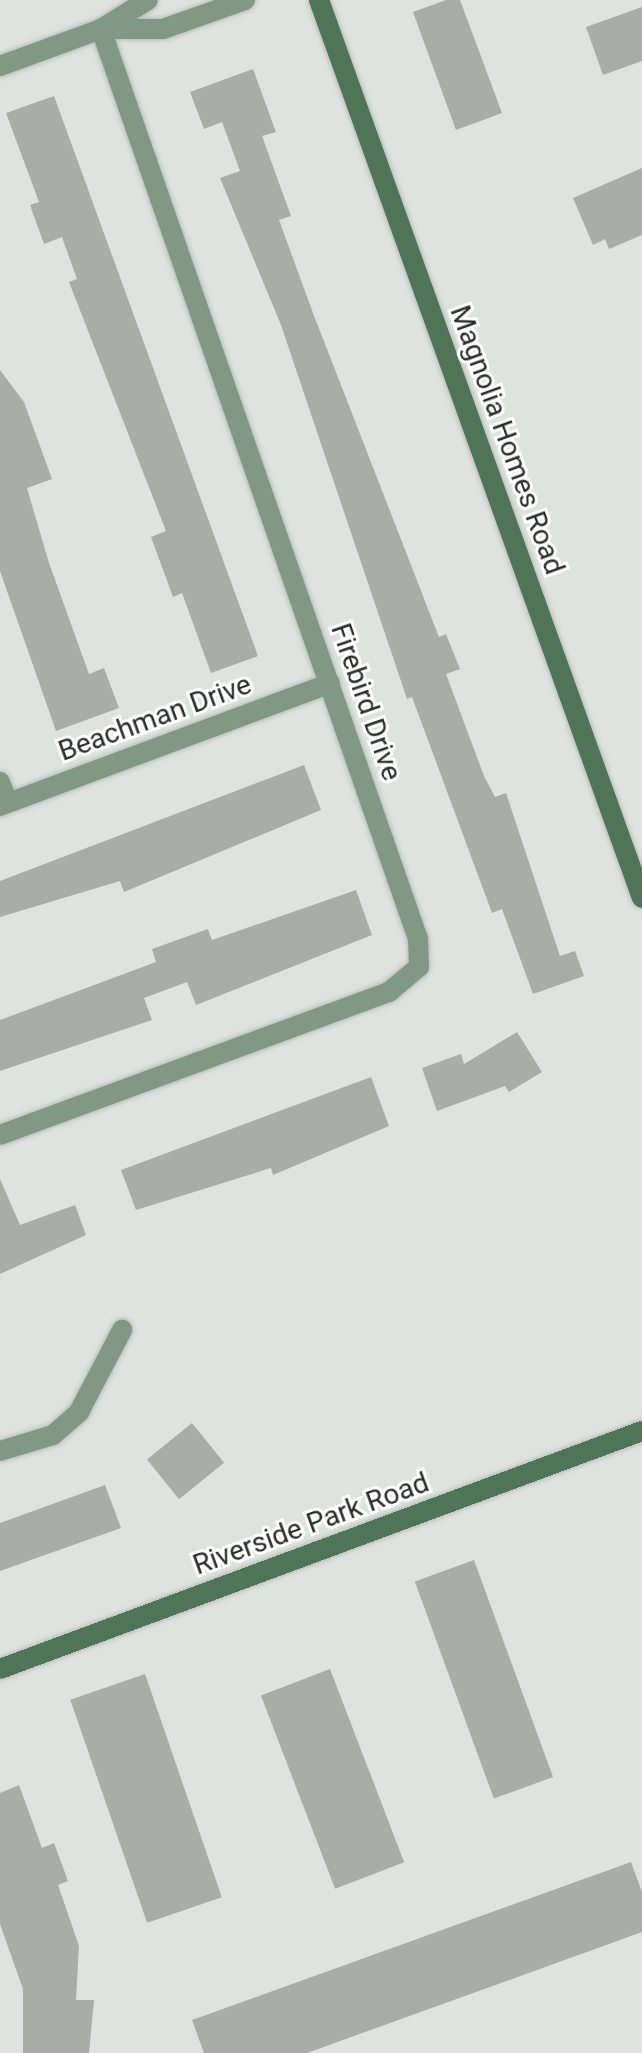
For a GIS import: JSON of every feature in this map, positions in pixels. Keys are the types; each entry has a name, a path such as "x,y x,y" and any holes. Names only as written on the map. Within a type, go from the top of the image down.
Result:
{"street":[{"path":"0,66 101,29 148,0"},
{"path":"101,29 163,29 245,0"},
{"name":"Magnolia Homes Road","path":"319,0 642,898"},
{"name":"Firebird Drive","path":"0,1135 389,992 419,967 418,939 101,29"},
{"name":"Beachman Drive","path":"4,804 330,683"},
{"path":"0,782 4,804"},
{"path":"0,1451 53,1435 79,1412 122,1330"},
{"name":"Riverside Park Road","path":"0,1669 642,1431"}],"building":[{"path":"446,0 460,0 502,113 456,130 413,12"},
{"path":"642,7 642,61 603,75 586,27"},
{"path":"253,69 276,132 262,136 291,216 279,220 439,637 446,634 460,669 446,674 484,776 495,797 506,793 560,956 575,951 584,976 533,994 502,909 492,913 412,697 407,699 281,325 220,178 240,171 222,122 204,129 190,92"},
{"path":"54,96 258,656 211,673 182,593 173,597 151,537 166,531 69,282 77,279 62,237 44,244 30,205 39,202 6,113"},
{"path":"642,168 642,235 609,249 605,239 593,245 573,198"},
{"path":"0,370 24,402 52,479 27,488 49,563 89,674 104,668 119,708 56,731 0,571"},
{"path":"304,765 321,810 124,892 120,881 0,917 0,881"},
{"path":"356,890 372,935 196,1005 187,982 144,998 152,1020 0,1071 0,1020 156,962 152,949 208,929 212,940"},
{"path":"517,1032 542,1072 509,1092 505,1086 437,1111 422,1068 461,1054 464,1064"},
{"path":"371,1077 389,1126 273,1175 271,1168 136,1210 121,1170"},
{"path":"0,1179 20,1225 75,1205 86,1235 0,1274"},
{"path":"192,1423 224,1463 179,1499 147,1460"},
{"path":"105,1485 121,1528 0,1571 0,1523"},
{"path":"474,1560 553,1777 494,1799 415,1582"},
{"path":"330,1669 404,1862 335,1889 261,1696"},
{"path":"145,1674 222,1897 147,1923 70,1700"},
{"path":"19,1785 42,1848 54,1843 68,1881 58,1885 79,1946 76,2000 94,2000 89,2053 23,2053 23,1989 0,1924 0,1793"},
{"path":"631,1862 642,1892 642,1932 307,2053 204,2053 192,2020"}]}
